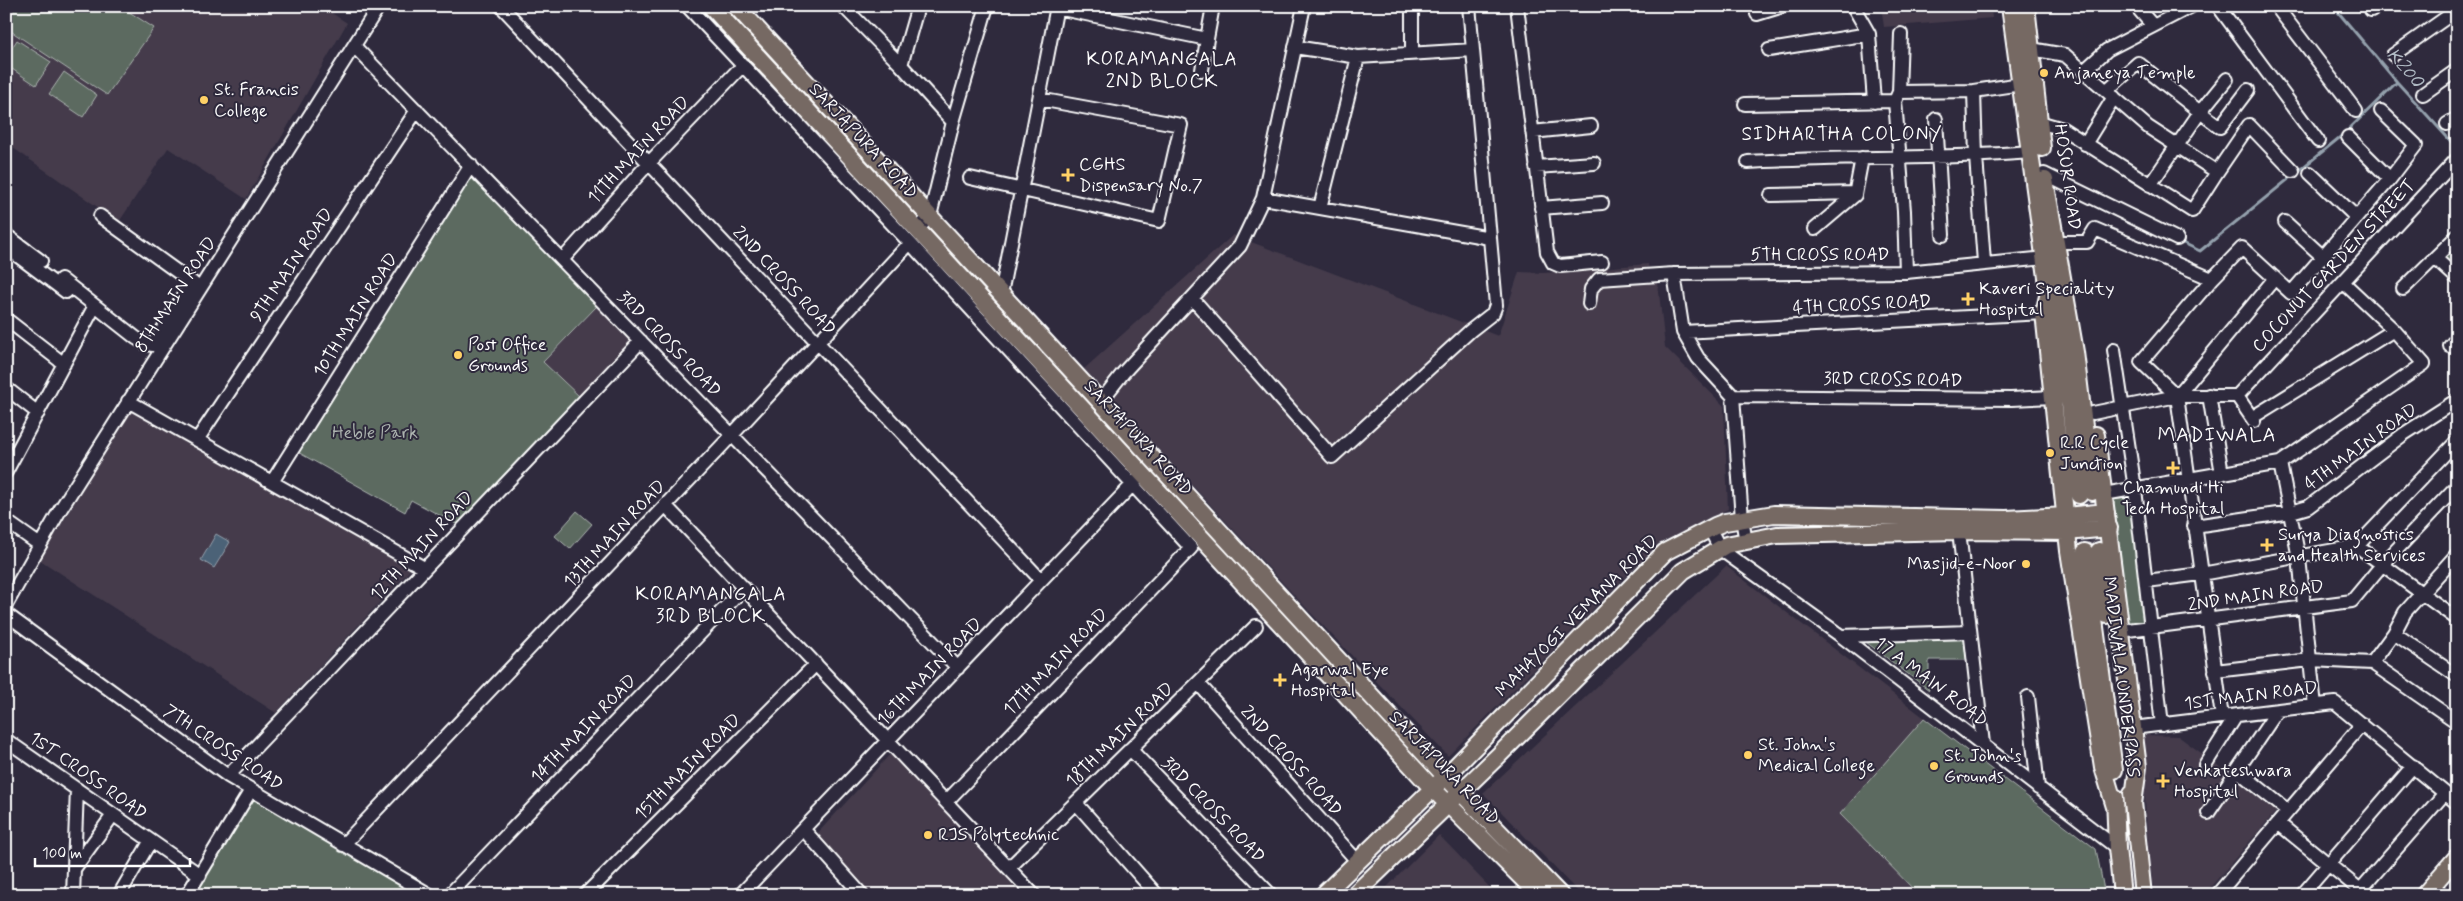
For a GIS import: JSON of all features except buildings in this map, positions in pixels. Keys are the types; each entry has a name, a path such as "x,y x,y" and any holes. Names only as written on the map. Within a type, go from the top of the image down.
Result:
{"main road":[{"name":"SARJAPURA ROAD","path":"711,6 914,236 1142,472 1433,789 1539,895"},
{"name":"SARJAPURA ROAD","path":"736,6 1446,777 1560,895"},
{"name":"HOSUR ROAD","path":"2010,6 2049,292"},
{"name":"HOSUR ROAD","path":"2026,6 2044,174 2075,352"},
{"path":"2049,292 2044,312 2067,524 2103,767 2115,807 2122,895"},
{"path":"2049,292 2070,404 2092,494 2108,520 2138,767 2133,804 2143,895"},
{"path":"2075,352 2087,373 2093,413 2092,494"},
{"path":"2075,352 2092,494"},
{"name":"MAHAYOGI VEMANA ROAD","path":"1323,895 1446,777 1665,552 1710,529 1725,522 1774,514 2006,519 2067,524"},
{"name":"MAHAYOGI VEMANA ROAD","path":"1354,895 1684,571 1726,545 1777,535 1959,531 2108,520"},
{"name":"MADIWALA UNDERPASS","path":"2115,807 2114,768 2092,551 2133,804"},
{"path":"2433,892 2457,857"}],"street":[{"name":"8TH MAIN ROAD","path":"6,605 40,545 156,359 196,286 379,6"},
{"name":"2ND CROSS ROAD","path":"501,6 1041,580"},
{"name":"SARJAPURA ROAD","path":"687,6 742,65 914,236 1131,485 1191,548"},
{"path":"901,65 918,6"},
{"path":"930,216 953,122 986,6"},
{"path":"1202,70 1213,6"},
{"path":"1101,401 1123,373 1240,246 1263,198 1304,6"},
{"path":"1412,6 1412,54"},
{"path":"1192,298 1332,458 1470,331 1493,313 1496,305 1469,6"},
{"path":"1517,6 1545,242 1550,259 1560,266 1602,262"},
{"path":"1757,14 1783,6"},
{"path":"1853,6 1869,34 1874,102"},
{"path":"2136,6 2153,26"},
{"path":"2085,70 2107,50 2192,6"},
{"path":"2218,6 2318,141"},
{"path":"2276,6 2356,111"},
{"path":"846,7 953,122"},
{"path":"1001,294 1023,190 1057,7 1207,39"},
{"path":"2394,55 2457,10"},
{"path":"1769,50 1869,34"},
{"name":"5TH CROSS ROAD","path":"1589,304 1591,289 1599,279 1674,274 1906,272 1897,97 1901,34"},
{"name":"3RD CROSS ROAD","path":"354,46 958,668"},
{"path":"1295,47 1358,57 1473,50"},
{"path":"2031,49 2060,52 2085,70 2148,127 2217,172"},
{"path":"1320,208 1358,57"},
{"path":"2086,144 2111,94 2138,63 2220,127 2248,90"},
{"name":"11TH MAIN ROAD","path":"562,260 649,163 742,65"},
{"path":"2423,94 2457,70"},
{"path":"2150,185 2178,147 2200,112 2228,79"},
{"path":"1744,104 1874,102 1897,97 1974,91 2022,84"},
{"path":"1974,91 1976,156 1984,262"},
{"path":"970,178 1159,221 1180,125 1039,99"},
{"name":"9TH MAIN ROAD","path":"197,440 417,110"},
{"path":"2222,717 2207,621 2178,396 2141,362 2212,279 2242,248 2291,292 2390,179 2416,145 2381,111"},
{"path":"1936,119 1943,235"},
{"path":"2038,122 2063,128 2192,212 2249,125 2293,171"},
{"path":"1532,132 1591,126"},
{"path":"2348,136 2390,179"},
{"path":"1748,162 1976,156 2031,152"},
{"path":"1814,229 1855,193 1862,158"},
{"name":"COCONUT GARDEN STREET","path":"2237,396 2457,159"},
{"path":"1536,167 1594,163"},
{"name":"10TH MAIN ROAD","path":"272,482 471,165"},
{"path":"2310,173 2356,217"},
{"path":"2044,174 2177,238"},
{"path":"1771,194 1855,193"},
{"path":"1263,198 1490,238"},
{"path":"1541,208 1602,203"},
{"path":"6,247 136,338 153,344 196,286 100,216"},
{"name":"13TH MAIN ROAD","path":"343,845 666,506 818,343 930,216"},
{"path":"2285,222 2322,256"},
{"path":"2056,242 2087,242 2095,229 2212,279"},
{"path":"6,235 41,261"},
{"path":"2403,289 2457,236"},
{"path":"1906,272 1984,262 2045,258"},
{"path":"2435,258 2457,278"},
{"path":"1674,274 1683,332 1698,358 1733,396 1742,519 1746,542"},
{"path":"2178,396 2275,278"},
{"path":"60,279 92,311 156,359"},
{"path":"2092,494 2190,481 2280,464 2424,364 2394,330 2344,282"},
{"path":"6,472 10,455 38,413 92,311"},
{"name":"4TH CROSS ROAD","path":"1683,332 2044,312"},
{"path":"6,319 64,364"},
{"path":"2093,413 2178,396 2237,396 2254,419 2394,330"},
{"name":"12TH MAIN ROAD","path":"228,776 641,341"},
{"path":"2114,350 2135,489 2162,725"},
{"path":"6,388 38,413"},
{"path":"2209,395 2222,474"},
{"name":"3RD CROSS ROAD","path":"1733,396 2001,399 2053,397"},
{"name":"4TH MAIN ROAD","path":"2194,526 2291,512 2313,504 2404,434 2457,400"},
{"path":"128,402 424,568"},
{"path":"2146,581 2299,558 2357,546 2457,442"},
{"path":"2280,464 2299,558 2315,706"},
{"name":"16TH MAIN ROAD","path":"747,892 1142,472"},
{"name":"2ND MAIN ROAD","path":"2120,631 2352,601 2381,566 2457,486"},
{"path":"666,506 1034,895"},
{"path":"6,520 40,545"},
{"path":"1710,529 1720,549"},
{"path":"1959,531 1983,744"},
{"path":"2357,546 2381,566 2457,619"},
{"name":"17TH MAIN ROAD","path":"946,802 1191,548"},
{"name":"17 A MAIN ROAD","path":"1720,549 1841,636 2117,848"},
{"path":"2372,663 2394,633 2405,612 2457,554"},
{"name":"14TH MAIN ROAD","path":"449,895 744,588"},
{"name":"18TH MAIN ROAD","path":"1009,868 1271,612"},
{"name":"7TH CROSS ROAD","path":"6,614 228,776 430,895"},
{"path":"1841,636 1970,632"},
{"path":"2394,633 2457,676"},
{"path":"2215,670 2310,660 2372,663 2457,722"},
{"name":"15TH MAIN ROAD","path":"585,895 816,664"},
{"name":"2ND CROSS ROAD","path":"1198,683 1358,862"},
{"path":"2028,697 2038,788"},
{"name":"1ST MAIN ROAD","path":"2133,728 2335,703 2457,803"},
{"path":"2208,813 2278,710"},
{"path":"2205,765 2236,716"},
{"path":"2217,895 2362,724"},
{"name":"1ST CROSS ROAD","path":"6,740 200,875"},
{"name":"3RD CROSS ROAD","path":"1130,749 1271,895"},
{"path":"2302,895 2412,766"},
{"path":"2237,770 2288,811"},
{"path":"73,895 77,789"},
{"path":"187,895 251,790"},
{"path":"2278,823 2361,893 2445,793"},
{"path":"1076,803 1157,895"},
{"path":"74,868 113,815"},
{"path":"804,830 862,895"},
{"path":"119,895 150,842"}],"shaded area":[{"path":"17,6 321,6 347,23 246,199 168,148 119,222 6,143 6,18"},
{"path":"1881,6 1991,6 1992,18 1884,27"},
{"path":"1233,235 1498,336 1519,272 1544,273 1648,264 1649,274 1657,274 1665,347 1724,406 1728,509 1658,544 1448,756 1308,610 1084,369"},
{"path":"597,306 634,341 580,397 543,362"},
{"path":"131,407 413,567 276,713 40,560"},
{"name":"St. John's Medical College","path":"1726,566 2096,849 2105,895 1581,895 1483,793"},
{"path":"2141,735 2178,736 2278,809 2208,890 2208,895 2154,895 2148,850"},
{"path":"893,751 1024,895 871,895 816,835"},
{"path":"1439,835 1497,895 1379,895"}],"green space":[{"path":"17,6 120,6 154,28 107,95 6,28 6,18"},
{"path":"17,40 51,62 36,85 6,65 6,57"},
{"path":"64,72 97,95 83,117 49,94"},
{"name":"Heble Park","path":"469,173 597,306 543,362 580,397 460,526 411,500 405,512 294,450"},
{"path":"2457,242 2457,273 2441,257"},
{"path":"2130,498 2146,621 2127,624 2111,500"},
{"path":"577,511 592,524 570,549 555,536"},
{"path":"1862,639 1964,639 1967,660 1929,660 1929,690"},
{"name":"St. John's Grounds","path":"1924,718 2096,849 2105,895 1919,895 1840,814"},
{"path":"247,794 417,895 187,895"}],"water":[{"path":"216,534 230,542 214,568 201,560"}],"waterway":[{"name":"K200","path":"2333,6 2397,82 2457,148"},
{"path":"2179,241 2200,251 2344,134 2397,82"}],"tunnel":[{"path":"2092,492 2099,551"},
{"path":"2079,495 2085,552"}],"place":[{"name":"Anjaneya Temple","path":"2044,73"},
{"name":"St. Francis College","path":"204,100"},
{"name":"CGHS Dispensary No.7","path":"1068,175"},
{"name":"Kaveri Speciality Hospital","path":"1968,299"},
{"name":"Post Office Grounds","path":"458,355"},
{"name":"R.R Cycle Junction","path":"2050,453"},
{"name":"Chamundi Hi Tech Hospital","path":"2173,468"},
{"name":"Surya Diagnostics and Health Services","path":"2267,545"},
{"name":"Masjid-e-Noor","path":"2026,564"},
{"name":"Agarwal Eye Hospital","path":"1280,680"},
{"name":"St. John's Medical College","path":"1748,755"},
{"name":"St. John's Grounds","path":"1934,766"},
{"name":"Venkateshwara Hospital","path":"2163,781"},
{"name":"RJS Polytechnic","path":"928,835"}],"district":[{"name":"KORAMANGALA 2ND BLOCK","path":"1162,70"},
{"name":"SIDHARTHA COLONY","path":"1842,134"},
{"name":"MADIWALA","path":"2217,435"},
{"name":"KORAMANGALA 3RD BLOCK","path":"711,605"}]}
